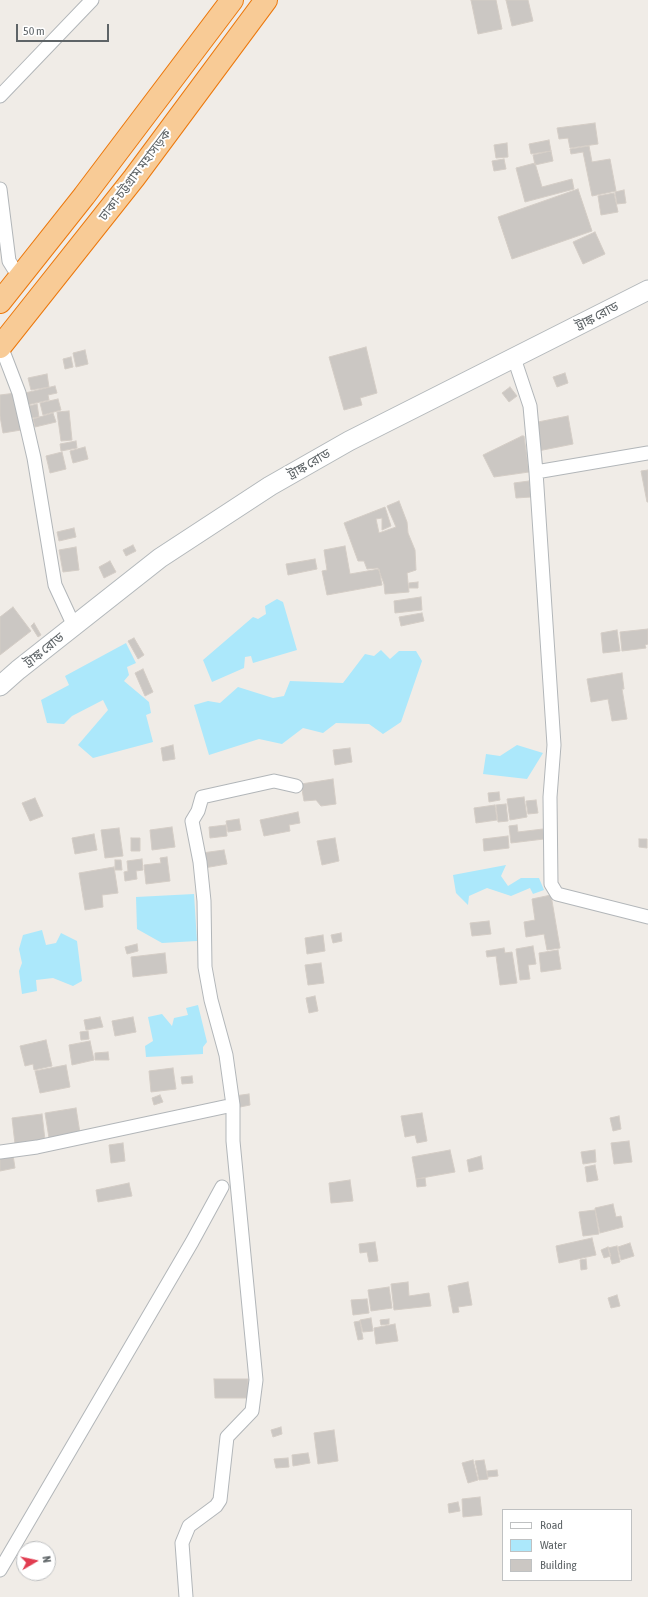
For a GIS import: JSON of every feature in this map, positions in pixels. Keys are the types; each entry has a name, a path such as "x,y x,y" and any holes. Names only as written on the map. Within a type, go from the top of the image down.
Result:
{"highway":[{"path":"0,302 84,196 232,0"},
{"name":"ঢাকা-চট্টগ্রাম মহাসড়ক","path":"0,347 134,178 266,0"}],"main road":[{"name":"ট্রাঙ্ক রোড","path":"0,686 160,558 270,486 349,442 648,290"}],"street":[{"path":"0,96 92,0"},
{"path":"0,189 9,261 19,277"},
{"path":"0,347 19,393 34,458 55,586 74,626"},
{"path":"514,358 530,406 536,472 554,745 550,797 551,884 557,894 648,917"},
{"path":"536,472 648,453"},
{"path":"186,1597 182,1543 189,1526 216,1506 220,1500 227,1436 252,1411 256,1380 233,1141 233,1106 226,1055 211,1000 205,967 204,901 200,862 192,821 198,811 202,797 274,781 296,786"},
{"path":"0,1152 36,1147 233,1106"},
{"path":"0,1570 192,1242 222,1187"}],"water":[{"path":"277,599 283,602 297,650 253,663 251,656 245,657 244,668 212,682 203,660 253,617 258,619 266,614 265,606"},
{"path":"126,643 136,663 127,667 129,675 124,681 149,702 151,713 146,715 153,742 93,758 78,745 108,710 103,700 72,716 64,724 47,723 41,700 69,685 65,676"},
{"path":"381,650 390,659 399,651 416,651 422,661 401,722 383,734 369,724 336,723 323,733 303,728 282,744 259,739 209,755 194,705 208,701 220,703 238,687 273,698 284,696 290,681 343,683 365,654 374,656"},
{"path":"517,745 543,753 527,779 483,774 486,754 500,756"},
{"path":"506,865 501,876 508,886 521,878 539,878 544,890 533,894 530,888 511,896 487,888 469,896 468,905 456,893 453,875"},
{"path":"194,894 197,941 162,943 137,929 136,897"},
{"path":"42,930 46,945 56,943 61,933 77,941 82,981 73,986 53,978 36,980 37,991 22,994 19,971 22,963 19,949 23,935"},
{"path":"198,1005 207,1042 203,1047 203,1054 146,1057 145,1046 153,1041 148,1017 162,1014 172,1026 174,1018 188,1015 186,1008"}],"building":[{"path":"471,0 496,0 502,29 478,34"},
{"path":"506,0 528,0 533,21 512,26"},
{"path":"595,123 598,144 570,148 568,138 559,139 557,128"},
{"path":"549,140 551,151 531,154 529,144"},
{"path":"507,143 508,157 496,158 494,145"},
{"path":"589,146 592,162 610,159 616,191 592,196 583,152 571,154 570,149"},
{"path":"551,151 553,161 535,165 533,155"},
{"path":"504,159 506,169 494,171 492,161"},
{"path":"535,163 542,187 572,179 574,189 525,202 516,168"},
{"path":"578,189 592,231 512,259 498,217"},
{"path":"624,190 626,203 617,204 615,192"},
{"path":"614,193 618,212 601,215 598,196"},
{"path":"595,232 605,254 583,264 573,242"},
{"path":"366,347 377,393 360,398 362,405 344,410 329,357"},
{"path":"85,350 88,364 76,367 73,353"},
{"path":"71,357 73,367 65,369 63,359"},
{"path":"565,373 568,383 557,387 553,377"},
{"path":"47,374 49,387 31,390 28,378"},
{"path":"55,386 57,393 48,395 49,400 27,405 25,393"},
{"path":"510,387 517,396 509,402 502,393"},
{"path":"16,393 21,430 3,433 0,416 0,395"},
{"path":"58,399 61,410 43,415 40,403"},
{"path":"37,404 39,417 31,418 29,406"},
{"path":"69,411 72,440 61,441 57,412"},
{"path":"53,413 56,422 35,427 33,419"},
{"path":"568,416 573,444 538,451 533,423"},
{"path":"524,436 529,472 494,477 483,455"},
{"path":"76,441 77,448 61,451 60,444"},
{"path":"85,447 88,459 73,463 70,451"},
{"path":"62,452 66,469 50,473 46,456"},
{"path":"648,470 648,502 647,502 641,471"},
{"path":"529,481 531,497 516,498 514,483"},
{"path":"399,501 407,522 408,533 415,550 416,570 407,573 409,592 385,594 384,584 378,568 367,569 364,561 358,561 344,523 385,507 391,526 382,530 382,518 376,519 379,533 396,527 387,506"},
{"path":"74,528 76,537 59,541 57,532"},
{"path":"133,545 136,551 126,556 123,550"},
{"path":"345,546 350,574 379,569 382,585 327,595 322,571 327,570 324,550"},
{"path":"76,547 79,570 63,572 59,550"},
{"path":"315,559 317,569 288,575 286,564"},
{"path":"110,561 116,572 104,578 99,567"},
{"path":"418,582 418,588 409,588 409,583"},
{"path":"421,597 422,610 395,613 394,601"},
{"path":"13,607 31,631 0,655 0,617"},
{"path":"422,613 424,621 401,626 399,617"},
{"path":"34,623 41,635 38,637 31,626"},
{"path":"648,629 648,644 645,645 646,648 622,651 620,632"},
{"path":"617,630 620,651 603,653 601,633"},
{"path":"134,638 144,655 138,659 128,641"},
{"path":"143,669 153,692 145,696 135,673"},
{"path":"622,673 624,689 622,689 627,719 612,721 608,699 591,702 587,679"},
{"path":"173,745 175,759 163,761 161,748"},
{"path":"350,748 352,762 335,765 333,750"},
{"path":"333,779 336,804 321,806 316,800 304,801 301,784"},
{"path":"499,792 500,800 489,802 488,793"},
{"path":"524,797 527,817 510,820 507,799"},
{"path":"35,798 43,816 30,821 22,803"},
{"path":"536,800 538,813 528,814 526,801"},
{"path":"506,804 508,821 498,822 496,805"},
{"path":"495,805 497,820 476,823 474,808"},
{"path":"298,812 300,823 289,825 290,831 264,836 260,820"},
{"path":"239,819 241,830 228,832 226,821"},
{"path":"226,825 227,836 210,838 209,827"},
{"path":"517,825 518,832 543,829 544,839 511,843 509,826"},
{"path":"172,827 175,847 152,850 150,830"},
{"path":"119,828 123,856 105,858 101,830"},
{"path":"94,834 97,850 75,854 72,838"},
{"path":"508,836 509,848 484,851 483,839"},
{"path":"131,838 140,838 140,851 131,851"},
{"path":"335,838 339,861 322,865 317,841"},
{"path":"639,839 647,839 647,848 639,847"},
{"path":"224,850 227,864 204,868 202,853"},
{"path":"167,857 170,881 146,884 144,865 161,863 160,858"},
{"path":"142,859 143,870 136,871 137,879 125,881 124,872 128,871 127,861"},
{"path":"115,860 121,860 122,870 115,870"},
{"path":"114,867 118,893 102,895 103,907 85,910 79,873"},
{"path":"551,895 560,948 547,950 544,934 526,937 524,922 535,920 532,899"},
{"path":"489,921 491,934 472,936 470,923"},
{"path":"341,933 342,941 333,943 331,935"},
{"path":"323,935 325,951 307,954 305,938"},
{"path":"137,944 138,951 127,954 125,947"},
{"path":"533,946 536,964 528,965 530,979 520,980 516,949"},
{"path":"504,948 505,953 512,952 517,983 500,985 496,956 487,957 486,951"},
{"path":"558,950 561,969 541,972 539,953"},
{"path":"165,953 167,973 133,977 131,957"},
{"path":"321,963 324,983 308,985 305,965"},
{"path":"315,996 318,1011 309,1013 306,998"},
{"path":"100,1017 103,1027 86,1030 84,1020"},
{"path":"133,1017 136,1032 115,1036 112,1021"},
{"path":"88,1031 89,1039 81,1040 80,1032"},
{"path":"46,1040 52,1066 34,1070 33,1064 25,1066 20,1046"},
{"path":"90,1041 94,1060 72,1065 69,1045"},
{"path":"108,1052 109,1060 95,1060 95,1053"},
{"path":"66,1065 70,1087 40,1093 35,1071"},
{"path":"173,1068 176,1089 151,1092 149,1071"},
{"path":"192,1076 193,1083 182,1084 181,1077"},
{"path":"249,1094 250,1105 235,1108 234,1096"},
{"path":"160,1095 163,1102 154,1105 152,1098"},
{"path":"76,1108 80,1133 49,1138 45,1113"},
{"path":"422,1113 427,1141 417,1143 415,1135 405,1137 401,1116"},
{"path":"42,1114 45,1140 15,1144 12,1118"},
{"path":"619,1116 621,1129 613,1131 610,1118"},
{"path":"629,1141 632,1162 614,1164 611,1143"},
{"path":"123,1143 125,1161 111,1163 109,1145"},
{"path":"450,1150 455,1172 416,1179 412,1157"},
{"path":"595,1150 596,1162 583,1164 581,1152"},
{"path":"13,1155 15,1168 0,1171 0,1158"},
{"path":"481,1156 483,1169 469,1172 467,1160"},
{"path":"595,1165 598,1180 587,1182 585,1167"},
{"path":"425,1178 426,1186 417,1187 416,1179"},
{"path":"350,1180 353,1201 331,1203 329,1183"},
{"path":"129,1183 132,1196 98,1202 96,1190"},
{"path":"613,1204 616,1217 621,1216 623,1227 600,1233 595,1208"},
{"path":"595,1210 599,1234 583,1236 579,1212"},
{"path":"592,1238 596,1255 559,1263 556,1246"},
{"path":"375,1242 378,1261 369,1262 367,1252 360,1253 359,1244"},
{"path":"630,1243 634,1256 621,1260 618,1247"},
{"path":"617,1246 620,1262 612,1264 608,1248"},
{"path":"608,1247 611,1256 604,1258 601,1250"},
{"path":"586,1259 587,1269 581,1270 580,1260"},
{"path":"408,1282 409,1296 429,1293 431,1306 394,1310 391,1284"},
{"path":"468,1282 472,1305 458,1307 459,1312 453,1313 448,1286"},
{"path":"389,1287 392,1308 371,1311 368,1290"},
{"path":"617,1295 620,1306 611,1308 608,1298"},
{"path":"367,1299 369,1313 353,1315 351,1300"},
{"path":"371,1318 373,1331 363,1332 360,1320"},
{"path":"389,1319 389,1324 381,1325 380,1320"},
{"path":"360,1321 363,1339 358,1340 354,1322"},
{"path":"395,1324 398,1341 376,1344 374,1328"},
{"path":"214,1379 248,1379 248,1398 215,1398"},
{"path":"281,1427 282,1434 273,1437 271,1430"},
{"path":"334,1430 338,1461 318,1464 314,1433"},
{"path":"308,1453 310,1463 293,1466 292,1455"},
{"path":"288,1458 289,1467 276,1468 274,1459"},
{"path":"473,1460 478,1480 468,1483 462,1463"},
{"path":"484,1460 488,1479 479,1480 475,1461"},
{"path":"497,1470 498,1476 488,1477 487,1471"},
{"path":"480,1497 482,1515 463,1517 462,1499"},
{"path":"458,1502 460,1511 449,1513 448,1504"}]}
